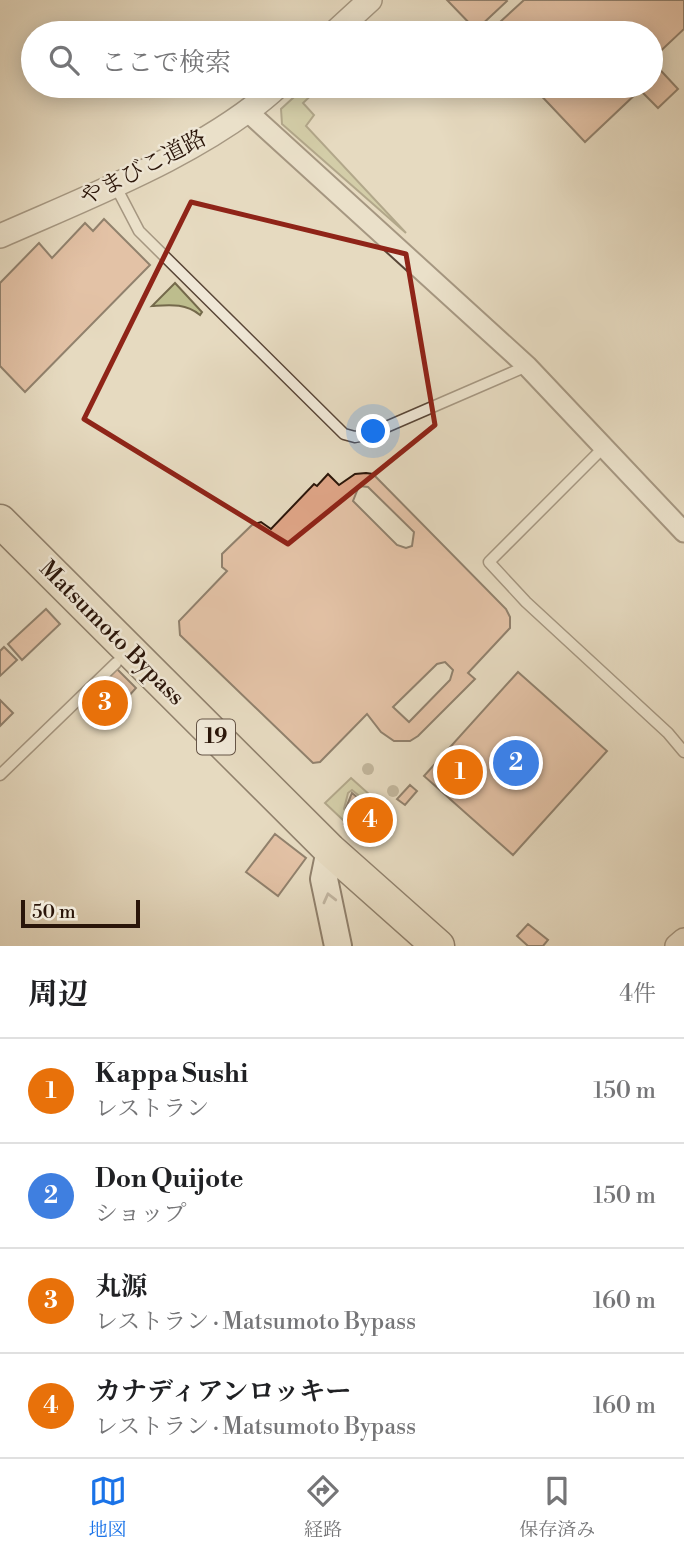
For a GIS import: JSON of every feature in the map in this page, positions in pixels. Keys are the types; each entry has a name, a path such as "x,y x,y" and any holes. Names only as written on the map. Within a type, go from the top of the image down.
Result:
{"highway":[{"name":"Matsumoto Bypass","path":"0,521 330,850 438,946"}],"main road":[{"path":"330,850 324,879 338,946"}],"street":[{"path":"347,21 370,0"},
{"name":"やまびこ道路","path":"0,236 115,185 231,123 263,98"},
{"path":"247,111 527,366 684,532"},
{"path":"677,946 684,940"}],"lane":[{"path":"115,185 139,231 344,434 370,434 527,366"},
{"path":"604,447 489,562 526,602 668,733 684,752"},
{"path":"0,775 116,663"}],"highlighted area":[{"path":"191,202 406,254 435,425 288,544 84,419"}],"green space":[{"path":"293,98 308,98 303,103 314,115 306,126 406,233 282,124 281,109"},
{"path":"175,283 202,312 200,315 183,307 152,306"},
{"path":"351,778 380,804 375,809 352,790 348,793 344,809 349,814 344,821 325,803"}],"building":[{"path":"447,0 507,1 486,21 467,21"},
{"path":"524,0 684,0 684,29 663,49 663,21 501,21"},
{"path":"663,73 678,89 658,108 648,98 663,98"},
{"path":"543,98 632,98 585,142"},
{"path":"104,219 150,265 25,392 0,366 0,283 39,243 52,258 85,223 93,231"},
{"path":"328,474 339,485 355,474 373,474 506,609 510,617 510,628 468,673 475,679 418,736 410,741 394,741 381,732 367,714 320,762 313,763 180,635 179,621 227,571 222,567 222,554 252,525 261,522 271,529 314,484 317,486","holes":["359,486 368,487 414,532 412,546 406,548 397,545 353,501","445,662 453,670 450,680 409,722 393,707 437,664"]},
{"path":"46,609 60,624 22,660 8,644"},
{"path":"4,647 17,660 0,676 0,651"},
{"path":"116,668 136,688 110,717 106,714 101,719 87,704 90,701 87,697"},
{"path":"518,672 607,751 513,855 424,776"},
{"path":"0,700 13,713 0,726"},
{"path":"410,785 417,791 405,805 397,799"},
{"path":"352,793 376,813 383,805 390,811 372,831 360,821 352,831 344,824 353,814 346,808"},
{"path":"275,834 306,858 278,896 246,872"},
{"path":"528,924 548,940 543,946 528,946 517,936"}],"place":[{"name":"丸源","path":"105,703"},
{"name":"Don Quijote","path":"516,763"},
{"name":"Kappa Sushi","path":"460,772"},
{"name":"カナディアンロッキー","path":"370,820"}]}
